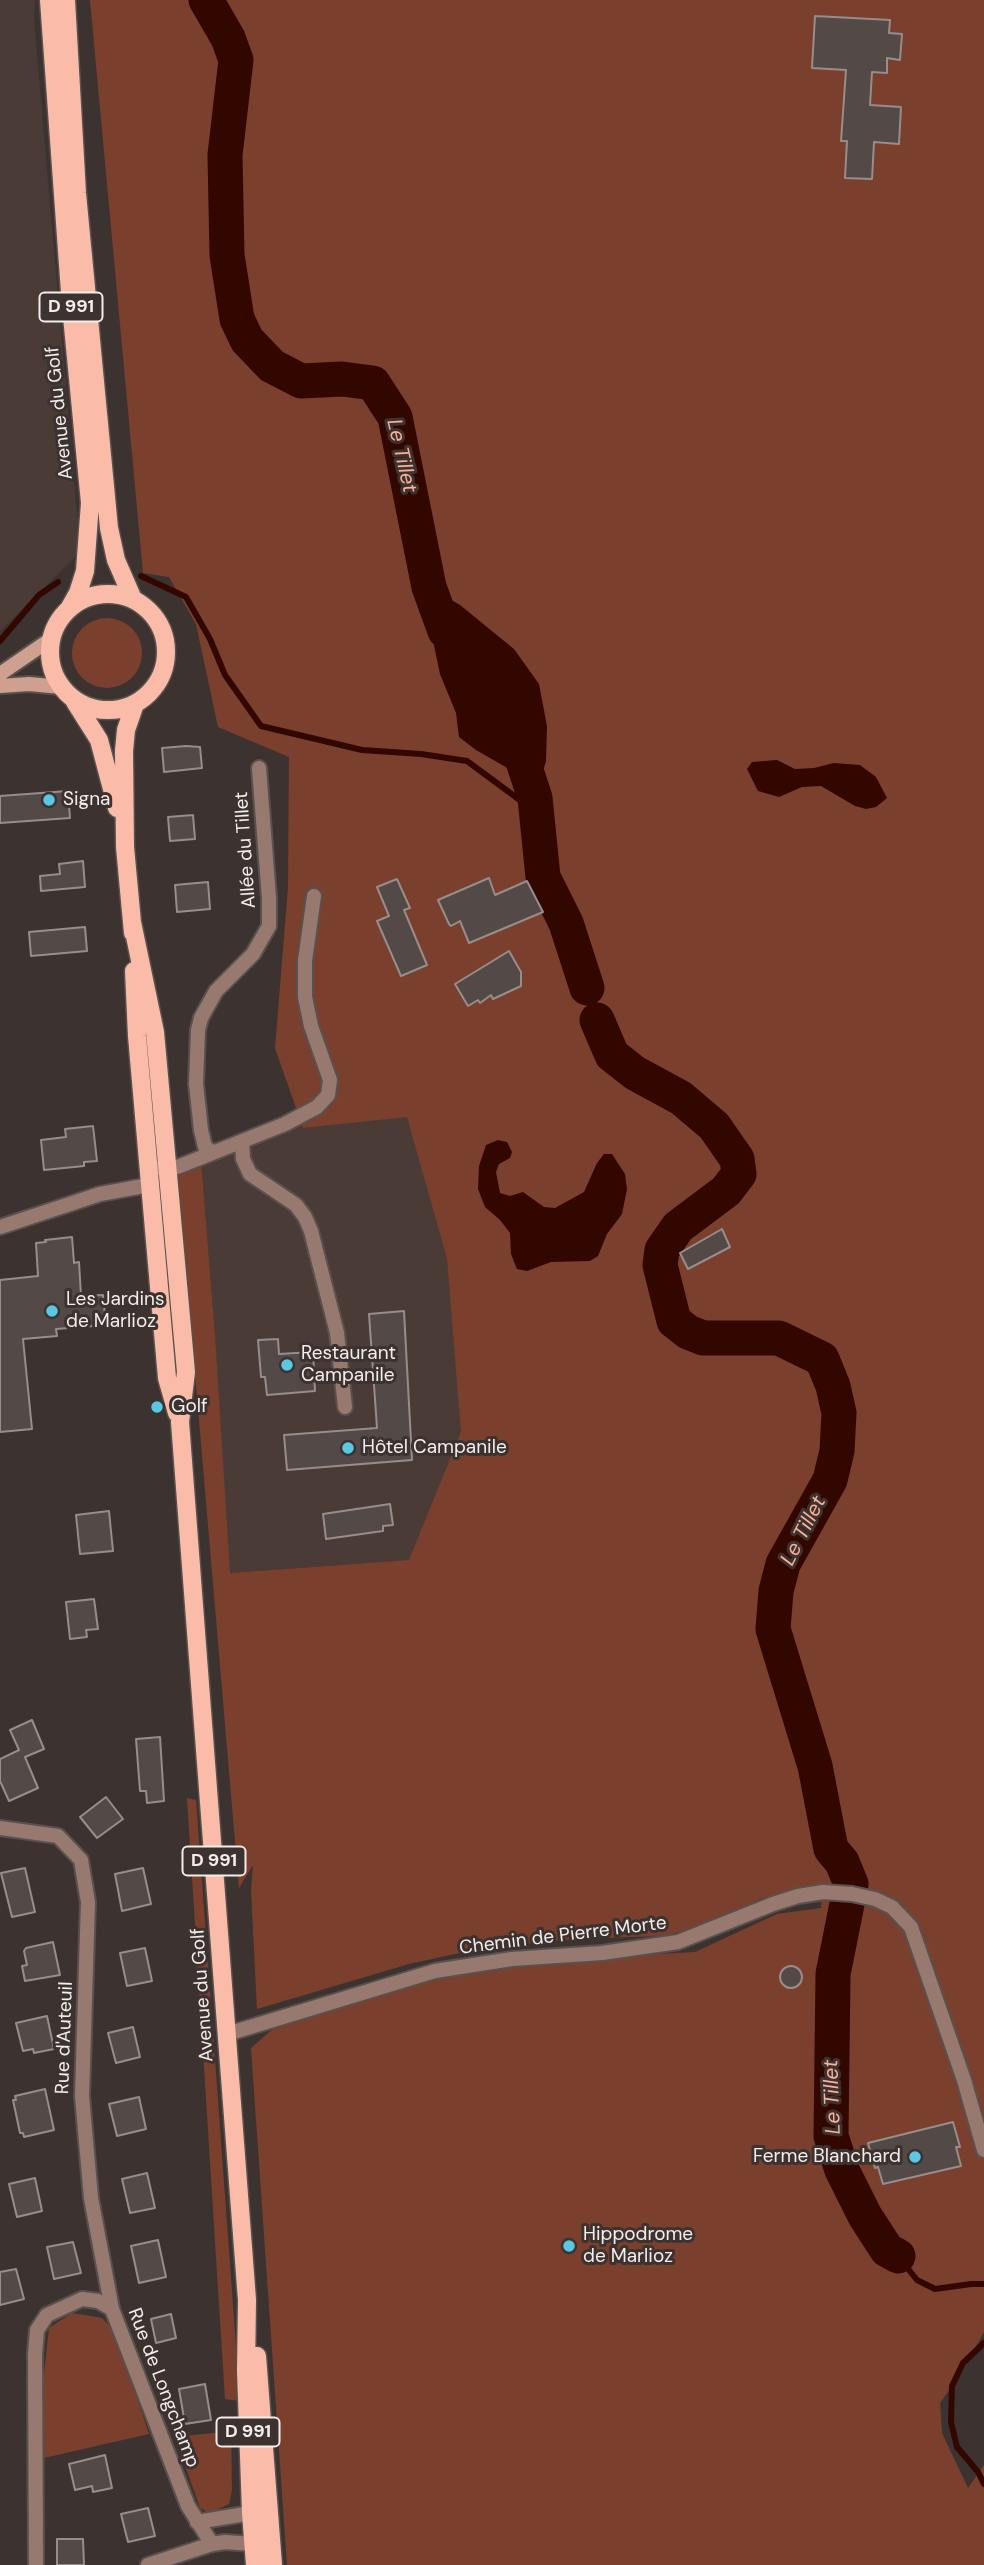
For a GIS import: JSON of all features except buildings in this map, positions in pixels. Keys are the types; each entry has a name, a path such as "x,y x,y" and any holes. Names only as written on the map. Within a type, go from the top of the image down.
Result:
{"main road":[{"name":"Avenue du Golf","path":"49,0 71,306 90,503 85,571 69,609"},
{"name":"Avenue du Golf","path":"66,0 77,193 109,528 116,560 133,599"},
{"path":"0,687 29,684 67,693 88,707 104,710 135,704 150,693 161,678 166,660 166,642 160,624 148,610 133,599 117,595 99,595 83,600 69,609 58,623 51,639 53,672 67,693 99,740 108,768 125,847"},
{"path":"0,674 51,639"},
{"path":"135,704 126,730 124,751 125,847 132,922 137,1036 167,1378 180,1422"},
{"path":"132,922 155,1032 186,1372 180,1422"},
{"name":"Avenue du Golf","path":"180,1422 247,2300 246,2371 255,2565"},
{"path":"247,2300 256,2344 273,2565"}],"street":[{"name":"Allée du Tillet","path":"212,1152 205,1147 196,1084 201,1018 216,991 253,954 270,926 259,768"},
{"path":"146,1142 151,1158 160,1169 167,1170 302,1117 324,1101 330,1087 328,1071 311,1026 305,998 305,961 314,897"},
{"path":"242,1141 243,1159 250,1174 296,1205 311,1231 341,1350 345,1407"},
{"path":"0,1227 100,1194 149,1185"},
{"name":"Rue d'Auteuil","path":"0,1828 58,1836 82,1860 88,1902 82,2096 91,2198 111,2309"},
{"name":"Chemin de Pierre Morte","path":"227,2034 435,1971 512,1959 602,1953 678,1942 798,1896 823,1892 852,1894 875,1899 892,1907 901,1915 917,1939 984,2150"},
{"name":"Rue de Longchamp","path":"36,2565 37,2330 47,2315 82,2299 98,2301 111,2309 188,2506 212,2544"},
{"path":"197,2522 251,2513"},
{"path":"148,2565 212,2544 253,2544"}],"shaded area":[{"path":"0,0 35,0 34,20 80,552 0,631"},
{"path":"90,0 984,0 984,2332 940,2403 942,2433 968,2488 984,2465 984,2565 287,2565 251,2048 282,2021 442,1974 492,1963 695,1952 777,1914 821,1908 823,1886 763,1898 695,1929 660,1936 574,1939 478,1949 409,1964 257,2009 251,1890 253,1865 239,1888 178,1174 201,1160 230,1573 409,1560 461,1432 447,1259 407,1117 303,1128 275,1048 288,888 289,757 218,727 196,624 169,577 143,573"},
{"path":"429,587 460,605 514,649 539,684 547,726 546,761 535,798 523,777 459,737 456,713 440,674 424,598"},
{"path":"100,618 114,618 127,624 136,633 142,653 140,666 132,678 114,688 100,688 87,682 78,673 72,660 72,646 78,633 87,624"},
{"path":"777,760 795,769 834,763 860,765 876,777 887,798 876,807 866,809 855,806 821,786 802,787 779,797 758,791 747,769 752,762"},
{"path":"407,1116 447,1259 462,1432 411,1560 229,1573 215,1334 201,1160 299,1118 304,1128"},
{"path":"498,1140 507,1142 512,1152 510,1158 499,1164 496,1172 500,1193 510,1196 523,1192 544,1207 555,1208 584,1192 597,1163 604,1154 612,1154 625,1174 627,1189 622,1214 607,1234 598,1256 590,1261 551,1262 527,1271 517,1269 511,1254 510,1233 485,1207 478,1189 479,1166 486,1145"},
{"path":"187,1798 196,1800 240,2401 225,2399"},
{"path":"72,2313 102,2318 115,2332 149,2434 35,2460 49,2328"},
{"path":"231,2431 232,2490 229,2504 210,2513 200,2508 175,2437"}],"waterway":[{"name":"Le Tillet","path":"206,0 228,38 236,60 225,155 227,255 237,319 247,340 272,366 301,381 342,379 373,383 395,417 429,587 445,631"},
{"path":"141,576 186,597 210,639 225,675 261,726 362,750 421,754 467,761 536,812"},
{"path":"0,641 39,595 58,582"},
{"name":"Le Tillet","path":"520,752 535,798 543,877 566,923 587,988"},
{"name":"Le Tillet","path":"597,1020 612,1055 635,1073 681,1098 714,1126 737,1159 739,1174 726,1191 678,1227 662,1250 660,1265 674,1321 688,1332 703,1338 779,1338 822,1359 833,1386 839,1413 837,1451 830,1480 783,1564 776,1591 773,1629 815,1766 831,1849 842,1862 851,1884 833,1974 831,2136 842,2170 865,2216 887,2250 898,2256"},
{"name":"Le Tillet","path":"898,2256 917,2280 935,2289 984,2284"},
{"name":"Le Tillet","path":"984,2343 963,2363 952,2386 951,2422 957,2447 978,2472 984,2484"}],"place":[{"name":"Signa","path":"49,800"},
{"name":"Les Jardins de Marlioz","path":"52,1311"},
{"name":"Restaurant Campanile","path":"287,1365"},
{"name":"Golf","path":"157,1407"},
{"name":"Hôtel Campanile","path":"348,1448"},
{"name":"Ferme Blanchard","path":"915,2157"},
{"name":"Hippodrome de Marlioz","path":"569,2246"}]}
